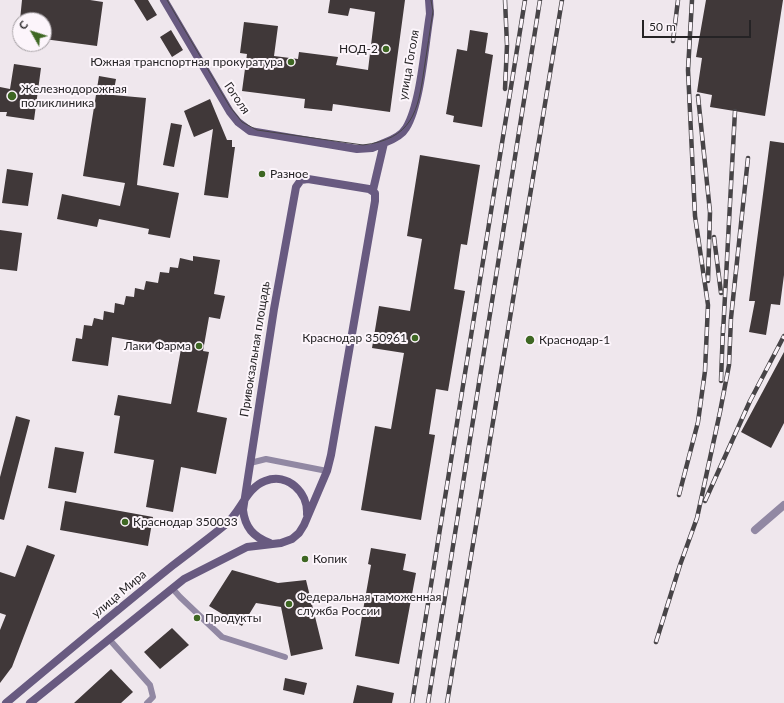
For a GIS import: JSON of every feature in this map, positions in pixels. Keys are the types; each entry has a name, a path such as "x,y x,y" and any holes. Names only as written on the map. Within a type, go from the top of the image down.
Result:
{"street":[{"name":"Гоголя","path":"164,0 230,112 238,122 250,131 357,149 372,148 384,143"},
{"name":"улица Гоголя","path":"384,143 406,128 416,103 430,14 429,0"},
{"path":"30,703 184,579 247,547 292,539 304,525 327,471 376,196 373,190 384,143"},
{"name":"Привокзальная площадь","path":"245,501 272,316 296,187 301,180 308,179 373,190"},
{"path":"270,542 261,540 248,528 243,510 245,501 250,492 262,482 278,479 288,481 297,487 304,496 307,506 307,517"},
{"name":"улица Мира","path":"6,703 173,565 227,523 245,501"},
{"path":"755,530 784,505"}],"lane":[{"path":"250,463 266,459 327,471"},
{"path":"172,588 222,637 284,657"},
{"path":"109,639 150,685 153,697 147,703"}],"building":[{"path":"22,0 90,0 103,2 97,46 52,40 52,12 21,12"},
{"path":"134,0 148,0 157,15 147,21"},
{"name":"Южная транспортная прокуратура","path":"330,0 405,0 390,112 333,104 332,111 304,108 305,99 242,91 247,54 240,53 244,22 278,26 274,56 298,59 299,52 338,57 336,65 368,70 375,12 350,8 348,16 328,13"},
{"path":"706,0 783,0 765,116 710,107 712,95 697,92 702,58 696,57"},
{"path":"171,30 183,50 172,57 160,37"},
{"path":"470,30 488,33 485,53 493,55 482,127 453,122 454,116 446,114 457,49 467,51"},
{"path":"14,64 41,68 34,120 6,116 7,112 0,112 0,87 10,89"},
{"path":"99,76 116,79 113,95 146,98 137,185 179,193 170,238 148,234 149,229 99,219 97,227 57,219 62,194 120,206 125,183 83,176"},
{"path":"210,99 227,140 232,140 232,147 235,147 228,198 204,195 213,129 194,137 184,111"},
{"path":"171,123 182,125 174,167 163,165"},
{"path":"770,141 784,143 784,275 780,305 771,304 766,335 749,332 755,301 749,301"},
{"path":"420,155 480,165 467,245 461,244 454,289 465,291 448,391 436,389 429,434 435,435 421,520 361,510 375,426 391,429 404,353 372,348 379,306 410,311 422,239 407,236"},
{"path":"7,169 33,173 28,206 2,203"},
{"path":"0,230 22,233 17,271 0,269"},
{"path":"193,256 220,260 214,294 225,296 220,319 209,317 203,351 209,352 197,412 227,418 216,474 181,467 173,512 146,507 154,460 114,453 120,416 114,415 118,395 171,404 181,349 112,337 108,366 72,361 76,338 82,339 84,325 92,326 94,318 103,320 104,311 114,313 115,303 124,305 126,296 134,297 135,288 144,290 146,281 158,283 160,272 169,273 170,267 178,268 180,258 193,261"},
{"path":"784,352 784,423 771,448 741,432"},
{"path":"16,416 30,420 4,520 0,519 0,477"},
{"path":"55,447 84,452 76,493 48,488"},
{"path":"65,501 153,517 148,546 60,530"},
{"path":"27,545 55,555 12,667 0,683 0,630 6,615 0,613 0,572 15,577"},
{"path":"371,548 406,554 403,570 416,573 399,664 355,656 371,565 368,564"},
{"name":"Федеральная таможенная служба России","path":"232,570 278,583 306,580 323,649 291,656 281,607 256,603 242,626 209,606"},
{"path":"172,628 189,645 160,669 144,652"},
{"path":"111,669 133,692 121,703 74,703"},
{"path":"285,678 307,683 304,695 283,690"},
{"path":"357,685 394,693 392,703 353,703"}],"tram line":[{"path":"167,0 230,107 242,122 257,130 363,145 379,142 392,137 402,130 410,121 415,111 422,85 433,11 431,0"}],"railway":[{"path":"505,0 507,45 505,89"},
{"path":"412,703 525,0"},
{"path":"428,703 540,0"},
{"path":"447,703 562,0"},
{"path":"673,41 678,0"},
{"path":"679,495 698,422 705,371 708,305 695,216 688,70 692,0"},
{"path":"698,96 710,212 708,281"},
{"path":"723,333 735,111"},
{"path":"656,642 680,565 697,518 729,365 731,318 748,158"},
{"path":"714,237 721,293"},
{"path":"721,381 723,327"},
{"path":"705,501 750,401 784,336"}],"place":[{"name":"НОД-2","path":"386,49"},
{"name":"Южная транспортная прокуратура","path":"291,62"},
{"name":"Железнодорожная поликлиника","path":"12,96"},
{"name":"Разное","path":"262,174"},
{"name":"Краснодар 350961","path":"415,338"},
{"name":"Краснодар-1","path":"530,340"},
{"name":"Лаки Фарма","path":"199,346"},
{"name":"Краснодар 350033","path":"125,522"},
{"name":"Копик","path":"305,559"},
{"name":"Федеральная таможенная служба России","path":"289,604"},
{"name":"Продукты","path":"197,618"}]}
